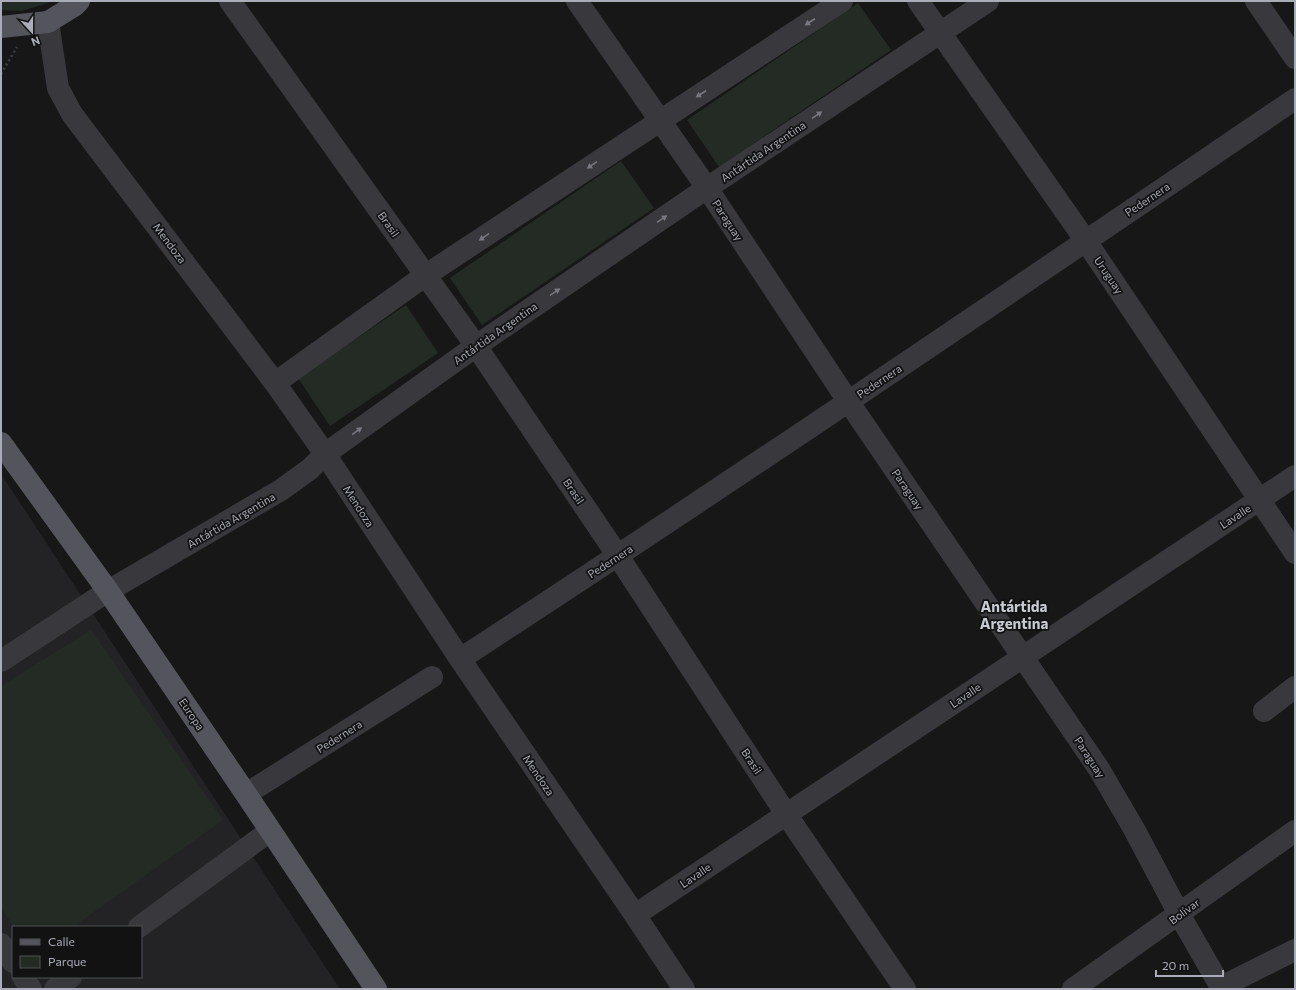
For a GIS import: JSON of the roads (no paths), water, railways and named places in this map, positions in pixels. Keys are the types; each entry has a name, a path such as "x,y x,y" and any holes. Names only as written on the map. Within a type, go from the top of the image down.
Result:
{"main road":[{"path":"5,30 48,22 74,6 79,1"},
{"name":"Europa","path":"1,443 108,591 376,989"}],"street":[{"name":"Brasil","path":"230,1 476,346 618,556 786,814 905,989"},
{"name":"Paraguay","path":"577,1 707,188 848,401 1099,769 1134,829 1179,914 1221,988"},
{"path":"275,383 426,275 842,1"},
{"name":"Uruguay","path":"918,1 1086,241 1295,554"},
{"name":"Antártida Argentina","path":"1,661 108,591 281,490 310,469 325,454 476,346 707,188 988,1"},
{"path":"1256,1 1295,58"},
{"name":"Mendoza","path":"48,22 58,88 72,114 275,383 325,454 460,659 684,989"},
{"name":"Pedernera","path":"460,659 618,556 1086,241 1295,98"},
{"name":"Lavalle","path":"635,915 1022,656 1295,476"},
{"name":"Pedernera","path":"246,794 432,677"},
{"path":"1264,711 1295,687"},
{"path":"140,926 270,831"},
{"name":"Bolívar","path":"1073,989 1295,831"},
{"path":"1,944 12,960"},
{"path":"1221,988 1295,950"},
{"path":"24,978 31,989"},
{"path":"55,989 70,978"}],"district":[{"name":"Antártida Argentina","path":"1014,614"}]}
